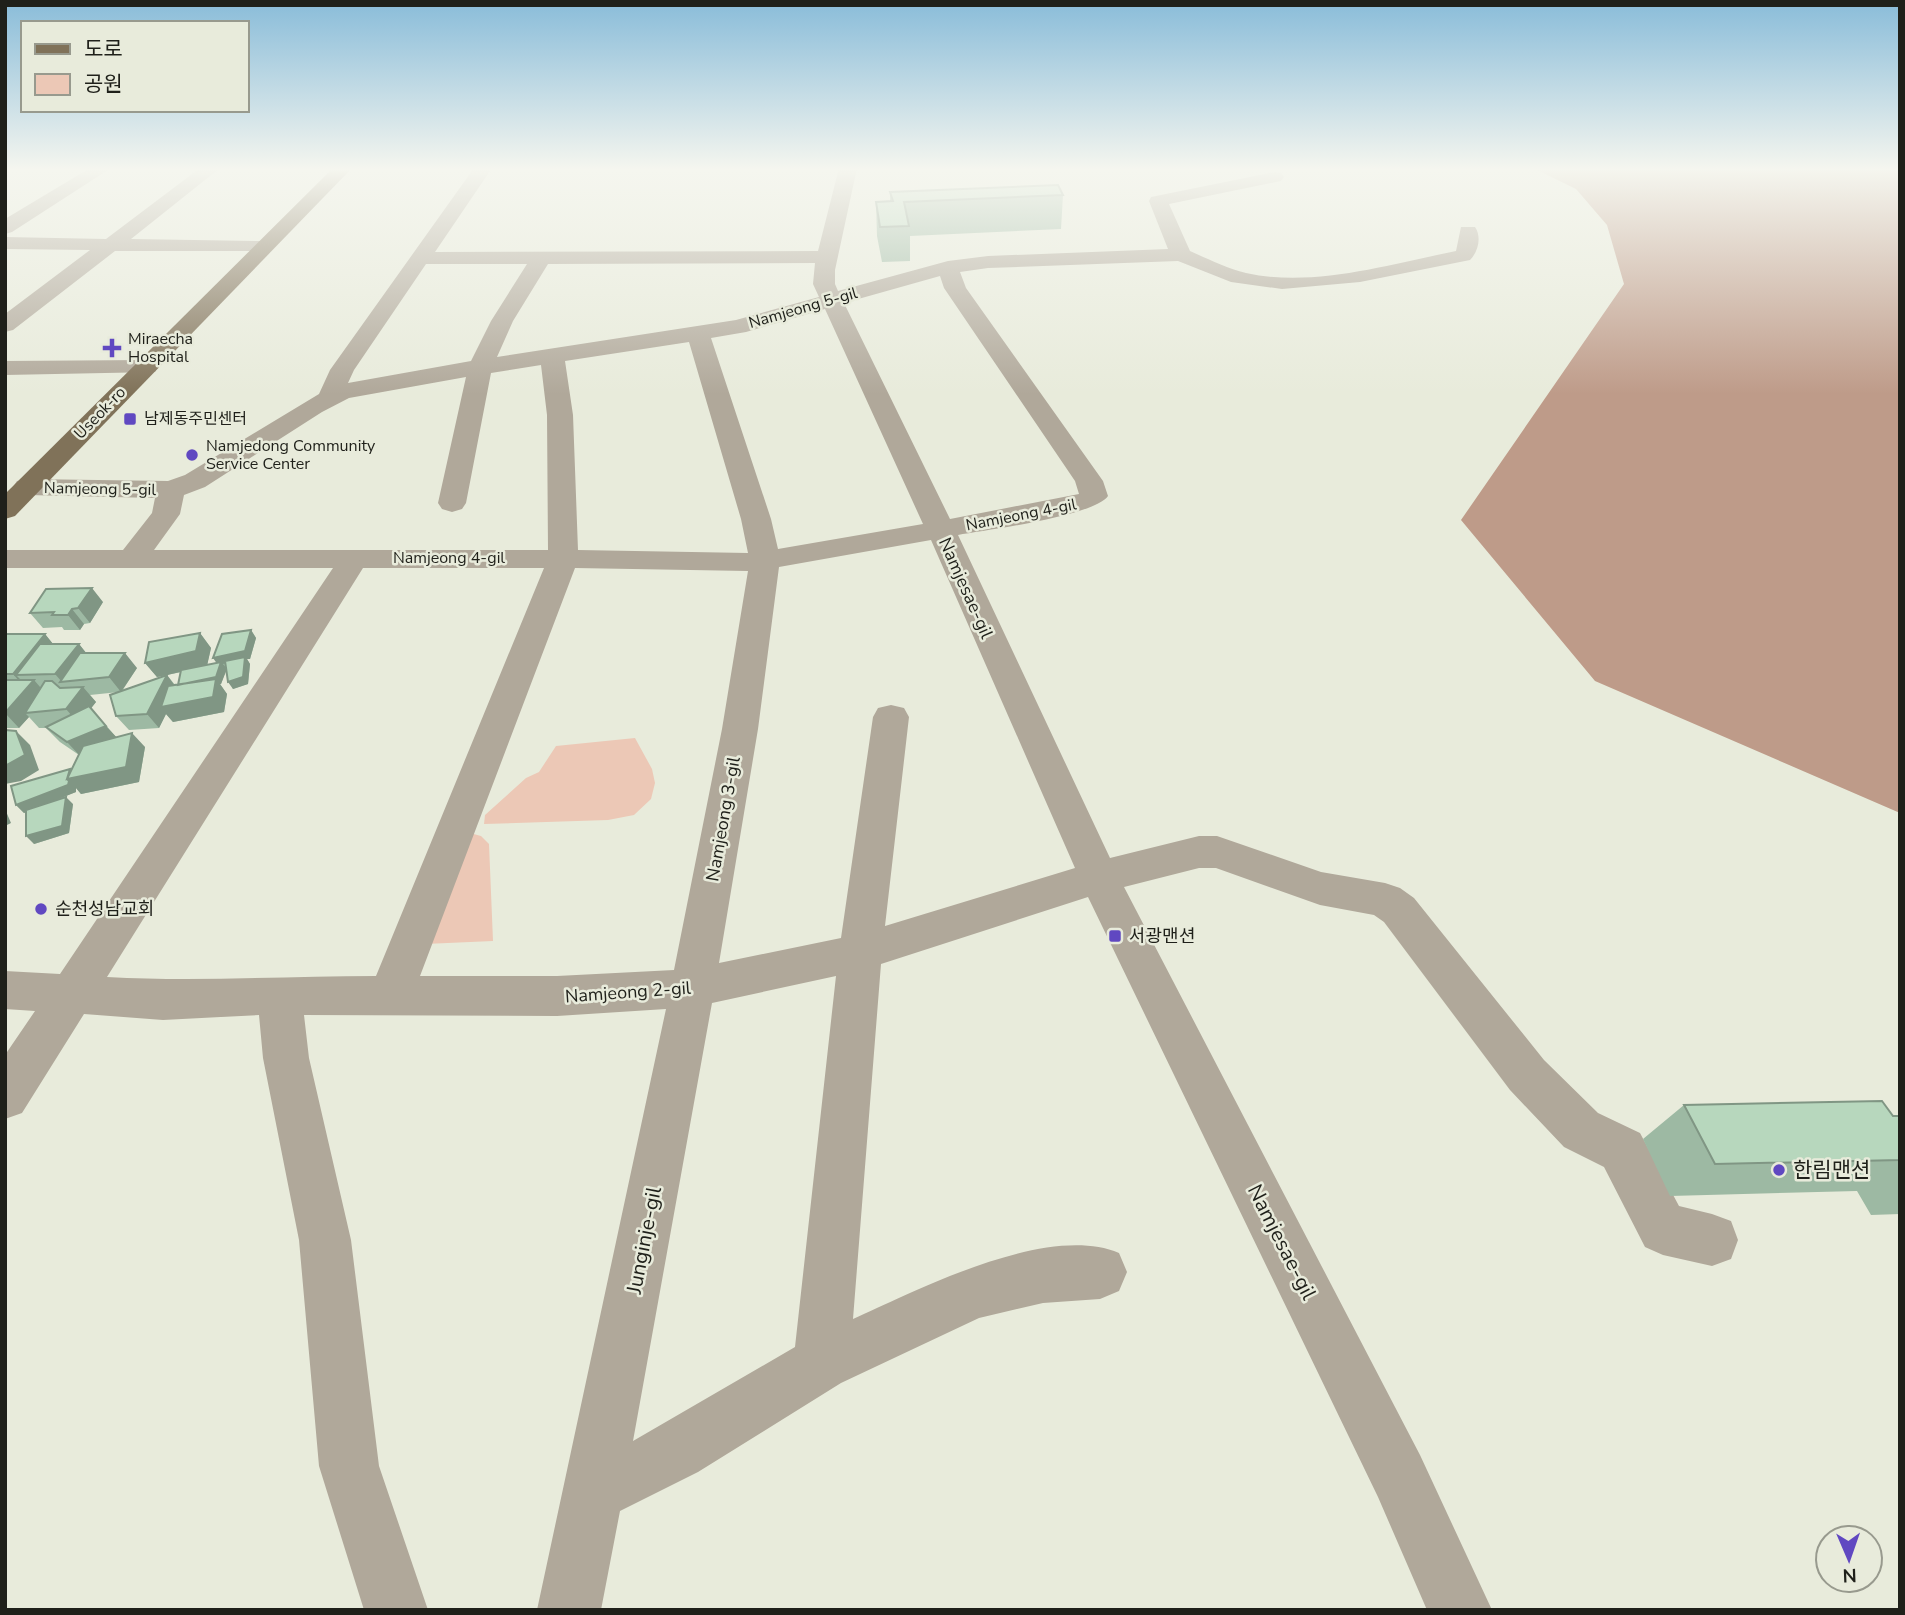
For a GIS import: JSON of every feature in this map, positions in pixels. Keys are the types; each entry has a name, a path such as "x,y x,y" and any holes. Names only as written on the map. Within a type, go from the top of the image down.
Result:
{"main road":[{"name":"Useok-ro","path":"5,510 266,243"}],"street":[{"path":"24,243 262,247"},
{"path":"330,397 342,370 431,243"},
{"path":"828,292 826,257 829,243"},
{"path":"1176,243 1181,255 1235,276 1258,281 1312,283 1463,256 1467,252 1467,243"},
{"path":"5,325 107,245"},
{"name":"Namjeong 5-gil","path":"27,487 171,490 195,481 342,392 480,366 552,357 755,323 828,292 948,267 988,262 1181,255"},
{"path":"452,503 480,366 502,321 542,257"},
{"path":"780,257 809,269 828,292"},
{"path":"421,258 826,257"},
{"name":"Namjeong 4-gil","path":"5,559 564,559 736,563 1083,504 1094,496 1089,481 954,288 948,267"},
{"name":"Namjesae-gil","path":"828,292 1099,877 1399,1476 1460,1610"},
{"path":"698,333 756,519 765,560"},
{"path":"391,994 564,559 560,415 552,357"},
{"path":"5,368 146,367"},
{"path":"133,557 166,514 171,490"},
{"path":"5,1097 354,559"},
{"name":"Namjeong 3-gil","path":"692,988 740,729 765,560"},
{"path":"821,1363 860,952 891,717"},
{"path":"1099,877 1199,852 1217,852 1320,888 1385,900 1399,910 1527,1075 1581,1130 1622,1150 1663,1230 1712,1240"},
{"name":"Namjeong 2-gil","path":"5,990 163,1000 280,995 557,996 692,988 860,952 1099,877"},
{"name":"Junginje-gil","path":"569,1610 692,988"},
{"path":"280,995 286,1058 325,1240 349,1466 396,1610"},
{"path":"593,1492 677,1451 821,1363 974,1292 1043,1276 1100,1272"}],"green space":[{"path":"635,738 652,769 655,783 651,799 634,815 608,820 484,824 485,815 526,778 539,772 556,746"},
{"path":"470,833 481,836 489,844 493,941 425,944"}],"shaded area":[{"path":"1612,243 1900,243 1900,813 1595,681 1461,520 1624,284"}],"building":[{"path":"92,588 78,608 72,609 68,615 52,615 54,612 30,613 46,589"},
{"path":"251,630 245,651 213,658 222,634"},
{"path":"200,633 196,651 145,663 149,642"},
{"path":"5,634 45,634 13,674 5,674"},
{"path":"40,644 79,644 55,674 16,675"},
{"path":"80,653 125,653 109,677 60,682"},
{"path":"245,657 243,677 228,682 225,661"},
{"path":"221,662 216,677 178,685 181,670"},
{"path":"167,675 147,714 116,716 110,695"},
{"path":"216,679 213,697 161,707 168,686"},
{"path":"5,680 34,680 5,713"},
{"path":"45,681 52,681 60,688 83,687 66,709 25,713"},
{"path":"89,706 106,726 67,742 46,727"},
{"path":"5,730 16,731 25,755 5,766"},
{"path":"132,733 126,767 67,779 83,746"},
{"path":"70,769 68,785 16,805 11,786"},
{"path":"66,797 62,826 26,836 26,810"},
{"path":"1882,1101 1893,1116 1900,1116 1900,1160 1715,1164 1684,1105"}],"place":[{"name":"Miraecha Hospital","path":"112,348"},
{"name":"남제동주민센터","path":"130,419"},
{"name":"Namjedong Community Service Center","path":"192,455"},
{"name":"순천성남교회","path":"41,909"},
{"name":"서광맨션","path":"1115,936"},
{"name":"한림맨션","path":"1779,1170"}]}
